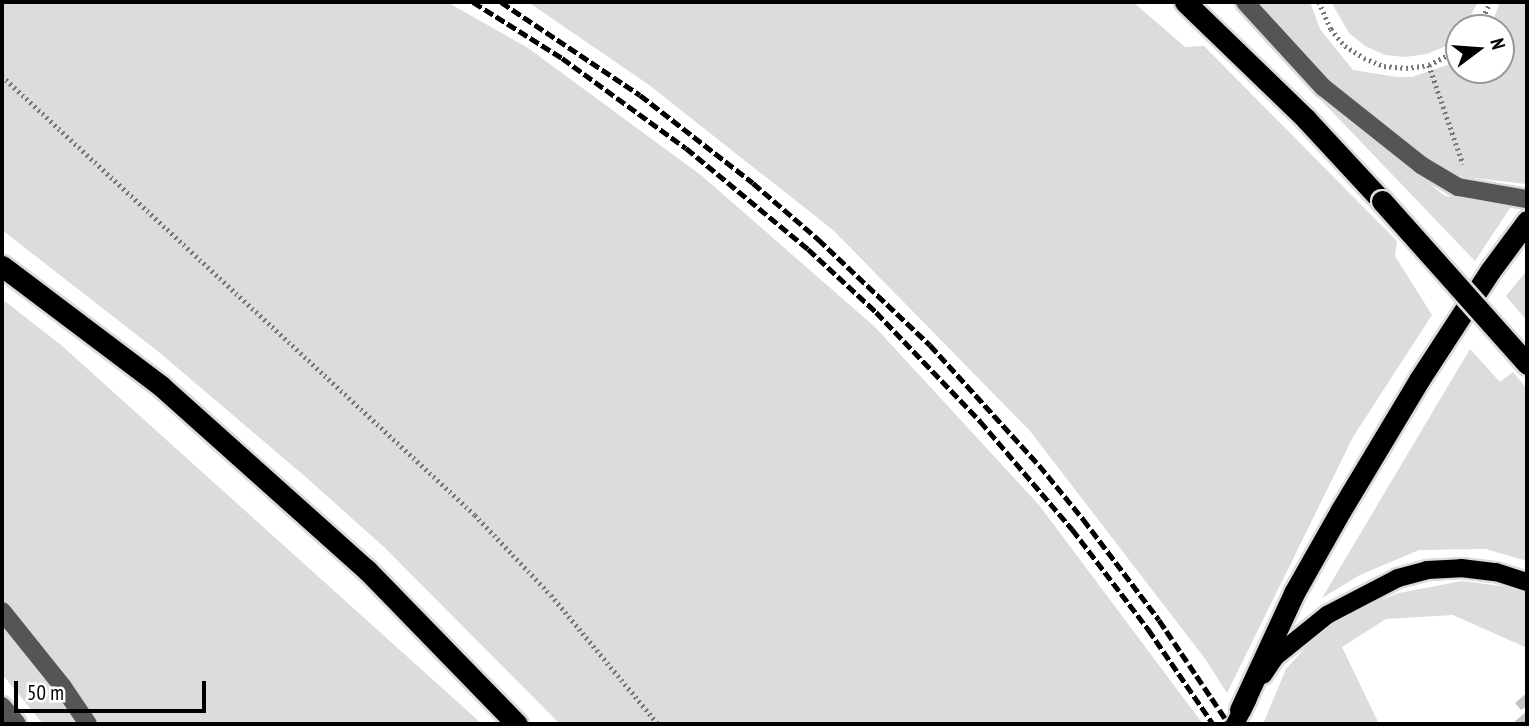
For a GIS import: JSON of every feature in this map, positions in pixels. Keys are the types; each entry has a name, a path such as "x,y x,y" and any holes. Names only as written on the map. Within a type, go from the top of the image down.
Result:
{"highway":[{"path":"1185,2 1306,119 1527,364"},
{"path":"1238,717 1294,593 1341,510 1419,380 1490,271 1527,221"},
{"path":"2,266 161,386 367,570 517,724"}],"main road":[{"path":"1238,717 1275,656 1327,615 1370,590 1427,570 1461,568 1496,572 1527,582"}],"street":[{"path":"1245,2 1323,87 1421,165 1458,187 1527,199"},
{"path":"2,611 63,687 88,724"},
{"path":"2,706 17,724"}],"path":[{"path":"1319,2 1331,29 1345,46 1364,58 1384,66 1406,68 1429,65 1445,56"},
{"path":"1429,65 1465,172"},
{"path":"2,76 475,515 551,595 658,724"}],"shaded area":[{"path":"2,2 447,2 528,48 702,176 875,327 1039,505 1203,724 560,724 385,548 308,479 160,353 2,230"},
{"path":"528,2 1133,2 1185,47 1204,46 1397,241 1395,256 1432,315 1353,437 1227,693 1206,660 1030,431 833,230 649,85"},
{"path":"1255,2 1310,2 1320,29 1353,70 1412,77 1445,66 1445,84 1515,84 1515,14 1495,14 1500,2 1527,2 1527,184 1457,176 1425,160 1325,78"},
{"path":"1331,2 1478,2 1472,14 1445,14 1445,46 1427,54 1405,57 1385,55 1365,46 1349,33"},
{"path":"1317,96 1445,196 1512,205 1475,261"},
{"path":"1527,270 1527,321 1506,296"},
{"path":"2,299 61,345 482,724 43,724 2,674"},
{"path":"1470,349 1500,382 1513,372 1527,389 1527,561 1486,549 1419,550 1360,575 1322,598"},
{"path":"1462,581 1516,588 1527,595 1527,648 1453,615 1386,619 1342,647 1379,724 1263,724 1286,669 1314,638 1350,612 1399,593"}],"building":[{"path":"1527,693 1527,706 1521,710 1515,703"},
{"path":"1527,711 1527,724 1512,724"}],"railway":[{"path":"473,2 562,58 686,148 808,249 876,312 980,421 1072,529 1148,629 1213,724"},
{"path":"501,2 640,95 753,183 818,239 930,345 1039,465 1083,519 1159,620 1229,724"}]}
